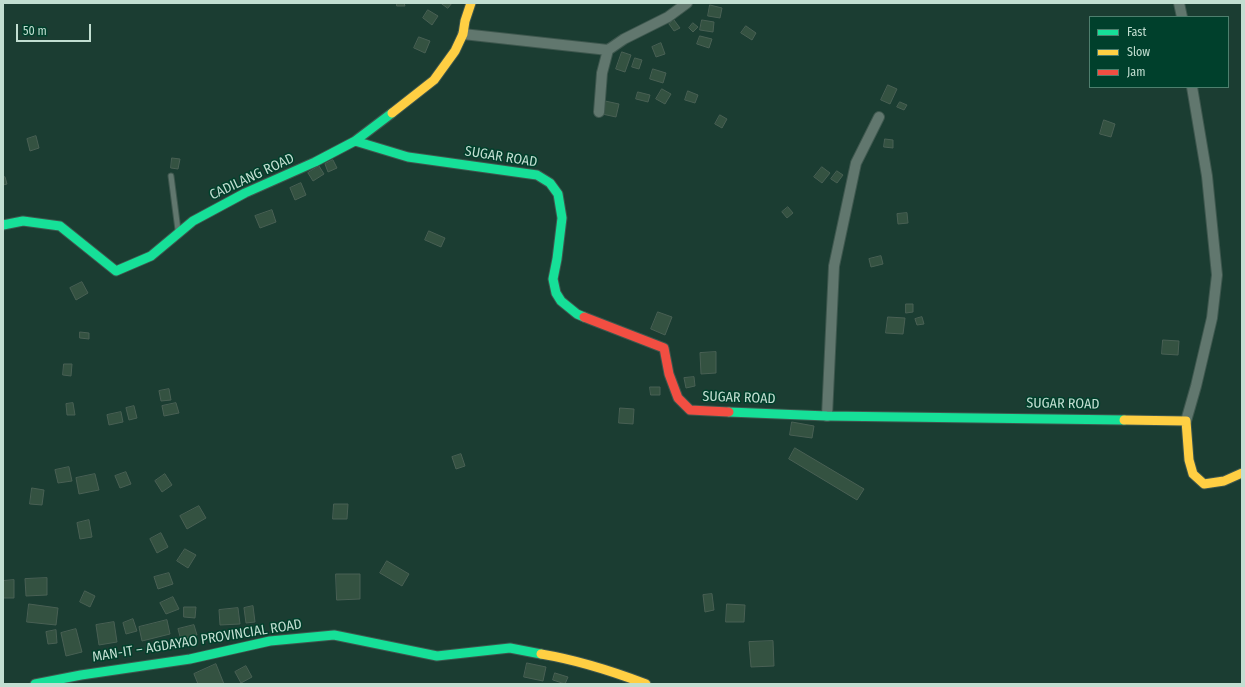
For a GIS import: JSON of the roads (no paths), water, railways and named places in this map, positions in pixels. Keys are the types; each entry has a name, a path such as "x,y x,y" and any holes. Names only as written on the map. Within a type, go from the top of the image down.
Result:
{"street":[{"name":"CADILANG ROAD","path":"3,225 23,221 60,226 116,271 151,256 193,221 245,193 315,162 355,141 395,111 434,80 455,51 463,34 465,21 471,3"},
{"path":"463,34 608,50 624,39 668,17 687,3"},
{"path":"1179,3 1182,16"},
{"path":"599,112 602,74 608,50"},
{"path":"1192,88 1207,176 1217,275 1212,318 1186,421 1189,460 1193,474 1204,484 1224,481 1242,473"},
{"path":"827,416 834,266 856,163 879,117"},
{"name":"SUGAR ROAD","path":"355,141 408,158 537,175 550,183 558,194 562,218 553,279 556,293 562,302 577,314 664,348 669,374 678,398 690,410 827,416 1069,418 1186,421"},
{"name":"MAN-IT – AGDAYAO PROVINCIAL ROAD","path":"34,684 81,675 190,659 270,641 334,635 437,656 510,648 570,659 620,674 646,684"}],"lane":[{"path":"171,176 178,233"}]}
